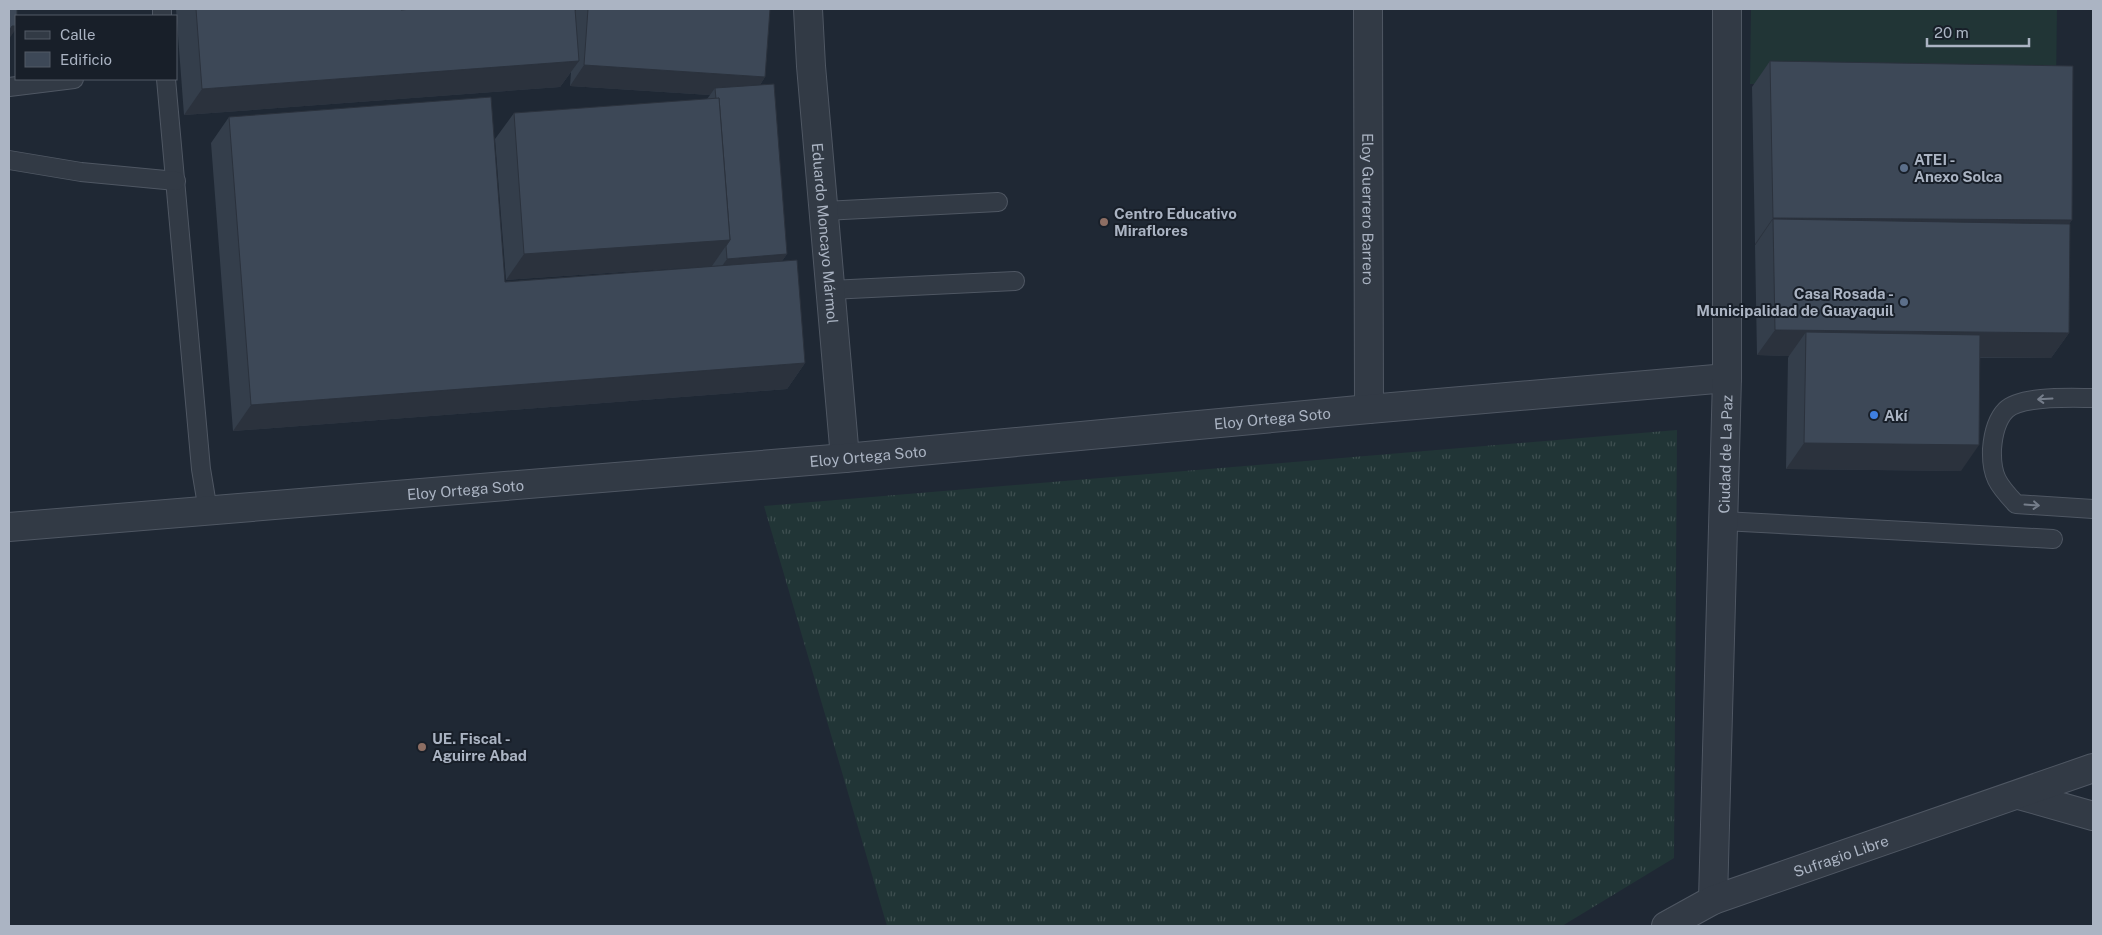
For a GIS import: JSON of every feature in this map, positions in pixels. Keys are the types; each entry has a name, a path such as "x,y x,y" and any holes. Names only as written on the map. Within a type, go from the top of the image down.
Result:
{"street":[{"name":"Eduardo Moncayo Mármol","path":"808,9 811,66 845,458"},
{"name":"Eloy Guerrero Barrero","path":"1368,9 1368,409"},
{"name":"Ciudad de La Paz","path":"1713,900 1727,378 1727,9"},
{"name":"Eloy Ortega Soto","path":"9,527 845,458 1368,409 1727,378"},
{"name":"Sufragio Libre","path":"1666,926 1713,900 2093,768"},
{"path":"2019,795 2093,816"}],"lane":[{"path":"9,87 66,80"},
{"path":"166,80 200,469 208,510"},
{"path":"9,160 81,172 176,181"},
{"path":"824,211 998,202"},
{"path":"830,290 1015,281"},
{"path":"2093,398 2030,400 2006,409 1993,433 1992,468 2002,489 2016,504 2093,509"},
{"path":"1723,521 2053,539"}],"green space":[{"path":"1751,9 2057,9 2056,86 1750,84"},
{"path":"1677,430 1674,858 1562,926 887,926 764,506"}],"building":[{"path":"9,9 17,9 15,26 12,26 9,31"},
{"path":"196,9 575,9 579,61 202,89"},
{"path":"588,9 770,9 765,77 584,65"},
{"name":"ATEI - Anexo Solca","path":"1770,61 2073,66 2072,220 1773,218"},
{"path":"774,84 787,254 727,259 726,246 730,240 719,98 716,99 715,88"},
{"path":"491,97 505,282 797,260 805,363 251,405 229,117"},
{"path":"719,98 730,240 524,254 514,113"},
{"name":"Casa Rosada - Municipalidad de Guayaquil","path":"1773,219 2070,224 2069,333 1775,330"},
{"name":"Akí","path":"1806,332 1980,335 1979,445 1804,443"}],"place":[{"name":"ATEI - Anexo Solca","path":"1904,168"},
{"name":"Centro Educativo Miraflores","path":"1104,222"},
{"name":"Casa Rosada - Municipalidad de Guayaquil","path":"1904,302"},
{"name":"Akí","path":"1874,415"},
{"name":"UE. Fiscal - Aguirre Abad","path":"422,747"}]}
